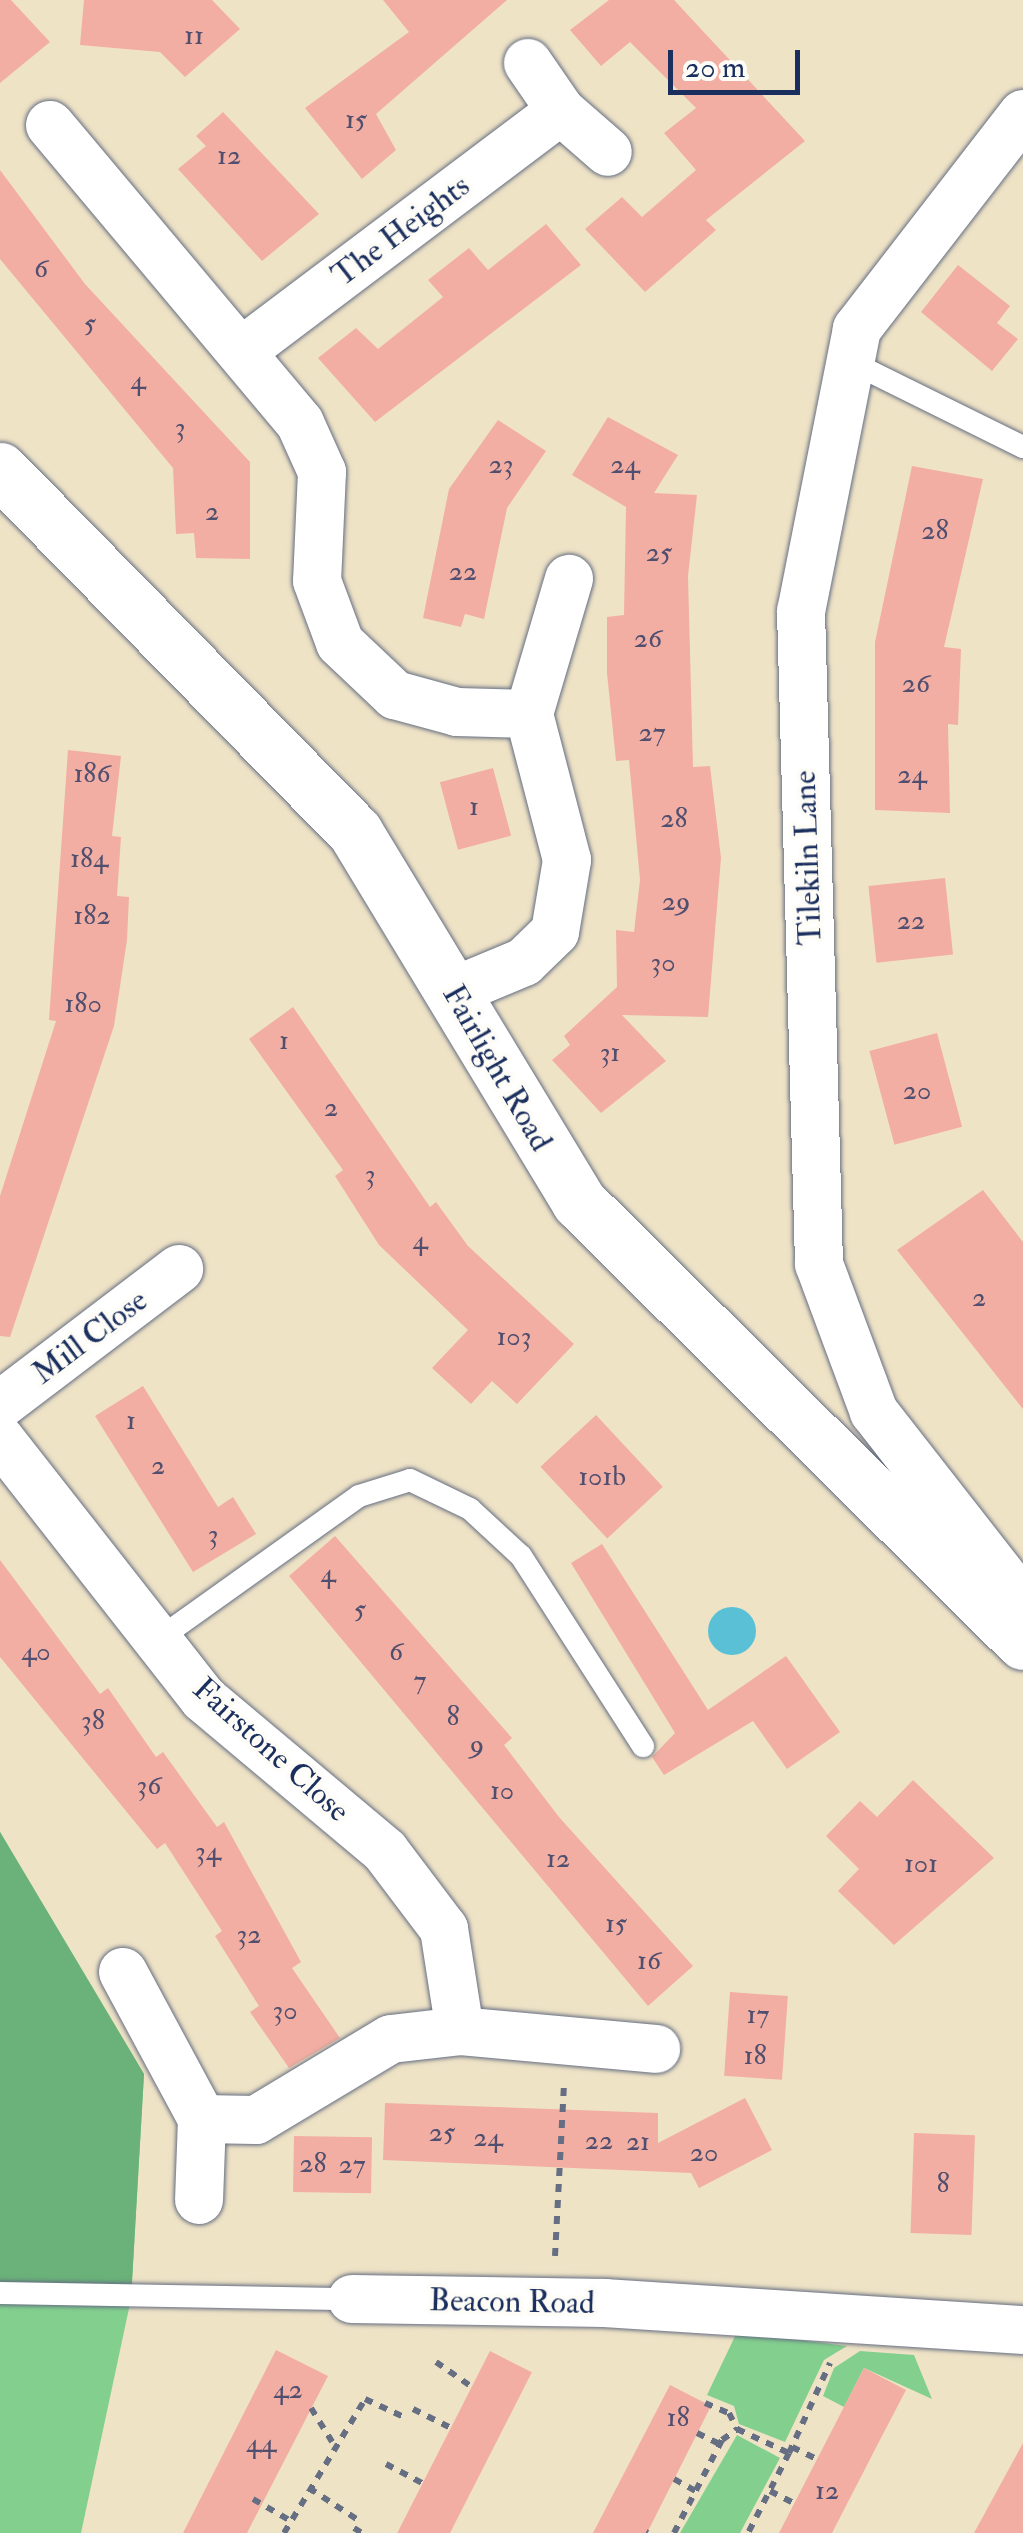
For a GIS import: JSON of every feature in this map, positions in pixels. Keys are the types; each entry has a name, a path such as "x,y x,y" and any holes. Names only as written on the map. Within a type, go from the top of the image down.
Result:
{"street":[{"path":"528,63 560,111 608,152"},
{"name":"The Heights","path":"242,351 560,111"},
{"name":"Tilekiln Lane","path":"1023,114 857,329 801,611 819,1264 874,1412 1023,1603"},
{"path":"50,125 300,423 322,472 317,581 340,644 394,695 457,712 529,714"},
{"name":"Fairlight Road","path":"0,470 355,832 580,1202 1023,1642"},
{"path":"452,992 524,962 555,932 567,860 529,714 569,579"},
{"name":"Mill Close","path":"0,1405 179,1269"},
{"name":"Fairstone Close","path":"0,1439 204,1698 385,1851 444,1929 460,2031"},
{"path":"123,1972 202,2118 200,2200"},
{"path":"202,2118 256,2120 391,2039 460,2031 656,2049"},
{"name":"Beacon Road","path":"352,2299 552,2302 1023,2330"}],"lane":[{"path":"850,362 1023,448"},
{"path":"160,1638 359,1496 410,1480 470,1509 521,1556 643,1746"},
{"name":"Beacon Road","path":"0,2294 352,2299"}],"path":[{"path":"552,2302 566,2042"},
{"path":"748,2533 830,2364 893,2323"},
{"path":"436,2362 472,2387"},
{"path":"284,2533 332,2442 365,2399 408,2418"},
{"path":"705,2403 729,2413 737,2430 817,2458"},
{"path":"311,2408 332,2442"},
{"path":"414,2409 450,2428"},
{"path":"674,2533 720,2444 737,2430"},
{"path":"697,2433 720,2444"},
{"path":"386,2464 422,2482"},
{"path":"674,2478 696,2490"},
{"path":"308,2488 358,2527"},
{"path":"770,2491 794,2503"},
{"path":"252,2499 291,2521"}],"green space":[{"path":"0,1832 144,2074 131,2299 81,2533 0,2533"},
{"path":"0,1832 144,2074 131,2299 0,2293"},
{"path":"737,2332 847,2346 824,2360 785,2442 739,2424 734,2406 707,2395"},
{"path":"860,2351 914,2355 932,2399 864,2368 844,2407 823,2396 834,2368"},
{"path":"737,2435 780,2458 740,2533 680,2533"}],"water":[{"path":"732,1607 749,1614 756,1631 749,1648 732,1655 715,1648 708,1631 715,1614"}],"building":[{"path":"0,0 11,0 50,42 0,83"},
{"path":"84,0 212,0 240,29 185,77 160,52 80,45"},
{"path":"383,0 507,0 376,114 396,150 362,179 305,108 409,32"},
{"path":"609,0 674,0 805,141 706,220 716,230 645,292 585,229 622,197 642,217 696,170 664,133 696,108 630,42 601,66 570,30"},
{"path":"223,112 319,214 262,261 178,169 206,146 196,136"},
{"path":"0,170 85,284 250,462 250,559 196,558 194,533 176,534 173,468 0,259"},
{"path":"546,224 581,265 375,422 318,358 356,328 378,349 443,297 428,280 469,248 488,270"},
{"path":"958,265 1010,306 997,323 1018,339 992,371 921,312"},
{"path":"608,417 678,455 654,493 697,495 688,576 693,767 710,766 721,858 708,1017 622,1015 666,1061 601,1113 552,1060 570,1045 564,1036 617,987 616,930 634,932 640,880 629,760 616,761 607,673 607,617 624,615 626,507 572,475"},
{"path":"498,420 546,451 507,508 484,619 465,614 461,627 423,618 449,489"},
{"path":"912,466 983,479 944,647 961,649 958,725 948,724 950,813 875,810 875,642"},
{"path":"68,750 121,756 112,836 121,837 117,896 129,897 127,940 114,1026 10,1337 0,1336 0,1196 56,1021 49,1020"},
{"path":"493,768 511,836 458,850 440,782"},
{"path":"945,878 953,955 876,963 868,886"},
{"path":"293,1007 430,1207 436,1202 468,1246 574,1344 517,1404 492,1381 471,1404 432,1368 468,1330 379,1245 335,1176 343,1170 249,1039"},
{"path":"937,1033 962,1127 894,1145 869,1051"},
{"path":"983,1190 1023,1242 1023,1409 897,1250"},
{"path":"143,1386 218,1507 233,1497 256,1534 193,1572 95,1416"},
{"path":"596,1415 663,1487 607,1539 540,1467"},
{"path":"335,1536 512,1738 504,1745 559,1817 693,1966 648,2006 289,1576"},
{"path":"602,1544 708,1710 786,1656 840,1732 787,1769 753,1721 664,1775 652,1757 675,1733 571,1563"},
{"path":"0,1560 100,1694 108,1688 156,1757 163,1752 217,1827 224,1822 301,1962 292,1968 340,2038 289,2068 250,2012 259,2006 215,1936 222,1931 165,1843 157,1849 0,1657"},
{"path":"913,1780 994,1858 894,1945 838,1891 859,1869 826,1836 860,1801 877,1817"},
{"path":"730,1992 788,1996 782,2080 724,2076"},
{"path":"745,2098 772,2150 699,2188 691,2173 383,2160 385,2103 658,2113 658,2143"},
{"path":"914,2133 975,2135 971,2235 911,2233"},
{"path":"294,2136 372,2137 371,2193 293,2192"},
{"path":"276,2350 328,2376 247,2533 183,2533"},
{"path":"490,2351 532,2372 450,2533 397,2533"},
{"path":"864,2368 906,2390 832,2533 779,2533"},
{"path":"670,2385 711,2406 647,2533 593,2533"},
{"path":"1023,2443 1023,2533 974,2533"}]}
